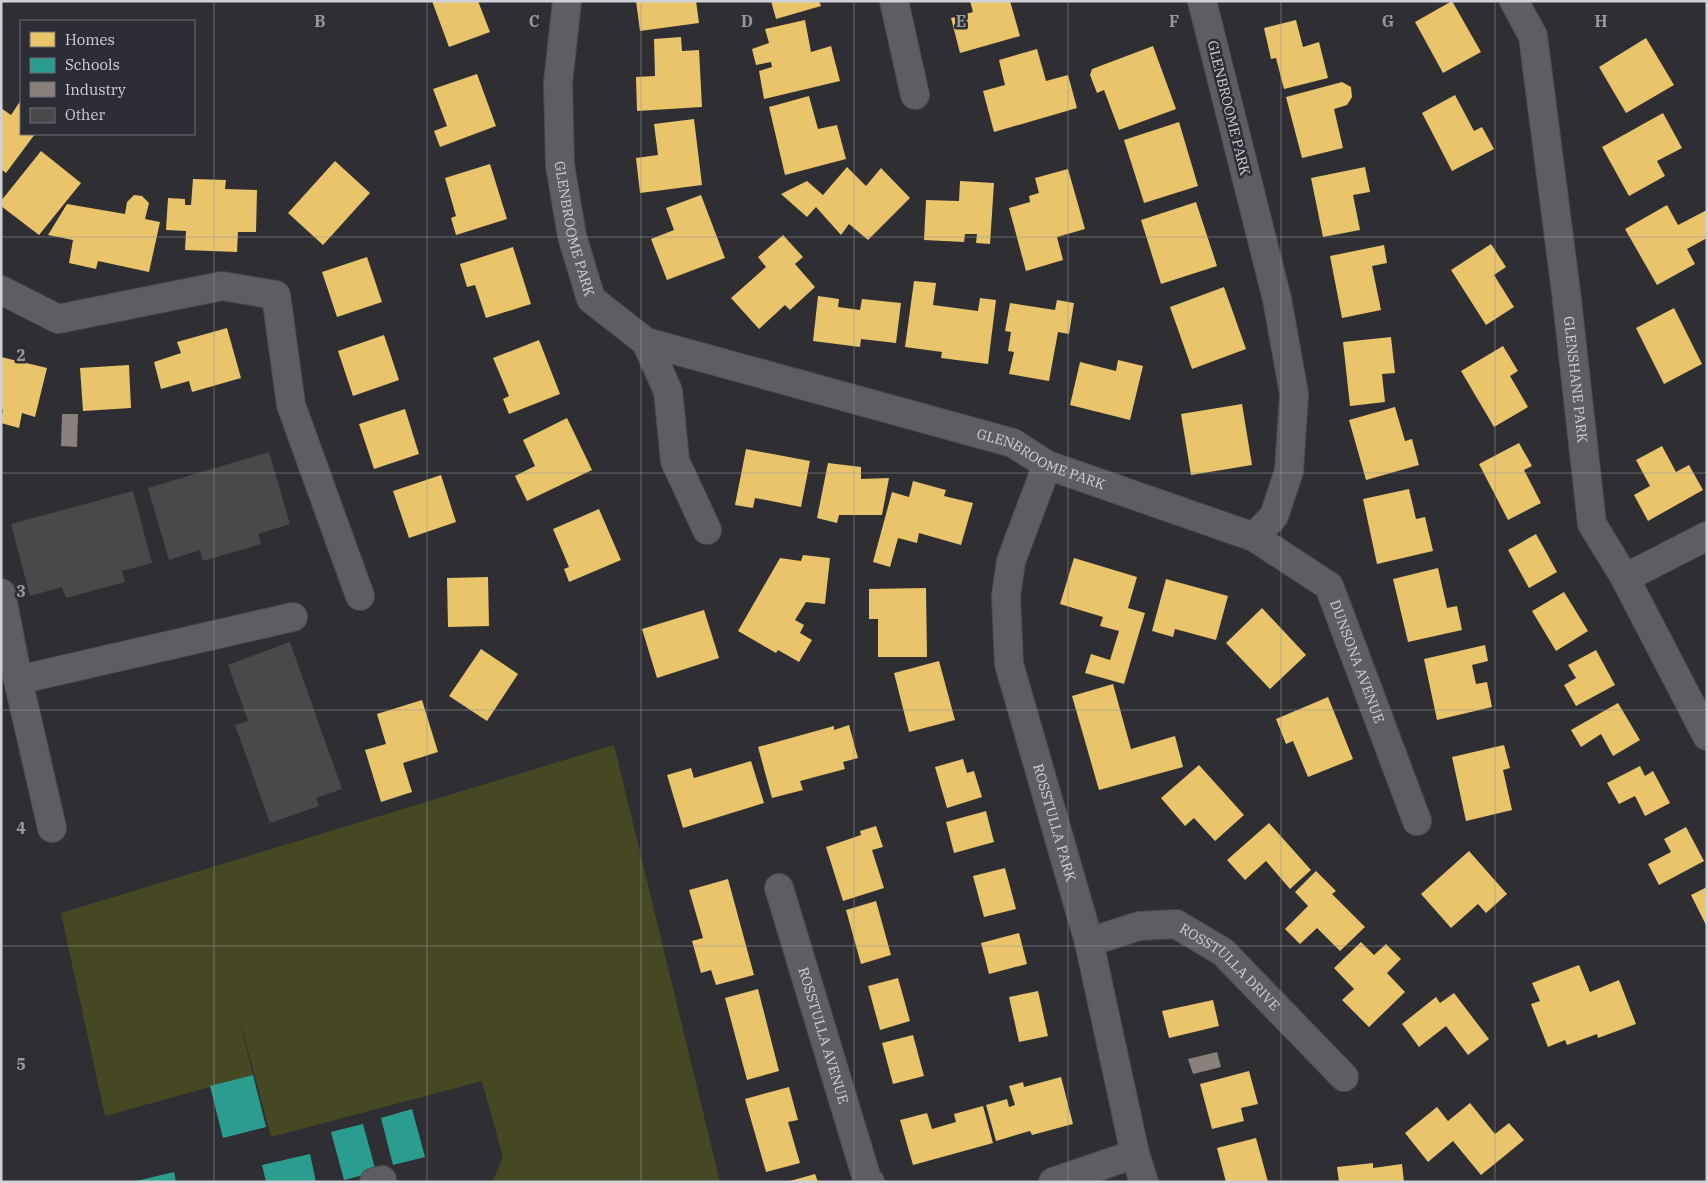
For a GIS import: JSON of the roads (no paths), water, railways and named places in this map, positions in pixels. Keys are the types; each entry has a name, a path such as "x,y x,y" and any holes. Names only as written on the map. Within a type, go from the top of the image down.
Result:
{"street":[{"name":"GLENBROOME PARK","path":"567,1 558,83 560,165 572,236 591,299 646,342 1013,443 1047,465 1254,537 1274,516 1289,471 1294,394 1277,299 1202,1"},
{"path":"894,1 916,95"},
{"name":"GLENSHANE PARK","path":"1514,1 1533,36 1566,292 1592,524 1625,578 1707,736"},
{"path":"1,290 58,319 222,286 276,295 291,406 360,596"},
{"path":"646,342 668,391 675,461 707,530"},
{"name":"ROSSTULLA PARK","path":"1047,465 1011,561 1006,596 1009,664 1089,942 1135,1154 1144,1182"},
{"path":"1625,578 1707,536"},
{"name":"DUNSONA AVENUE","path":"1254,537 1328,586 1416,820"},
{"path":"1,593 18,680 52,828"},
{"path":"18,680 293,617"},
{"name":"ROSSTULLA AVENUE","path":"779,888 867,1179 870,1182"},
{"name":"ROSSTULLA DRIVE","path":"1089,942 1139,926 1176,924 1223,952 1344,1077"},
{"path":"1053,1182 1135,1154"}]}
